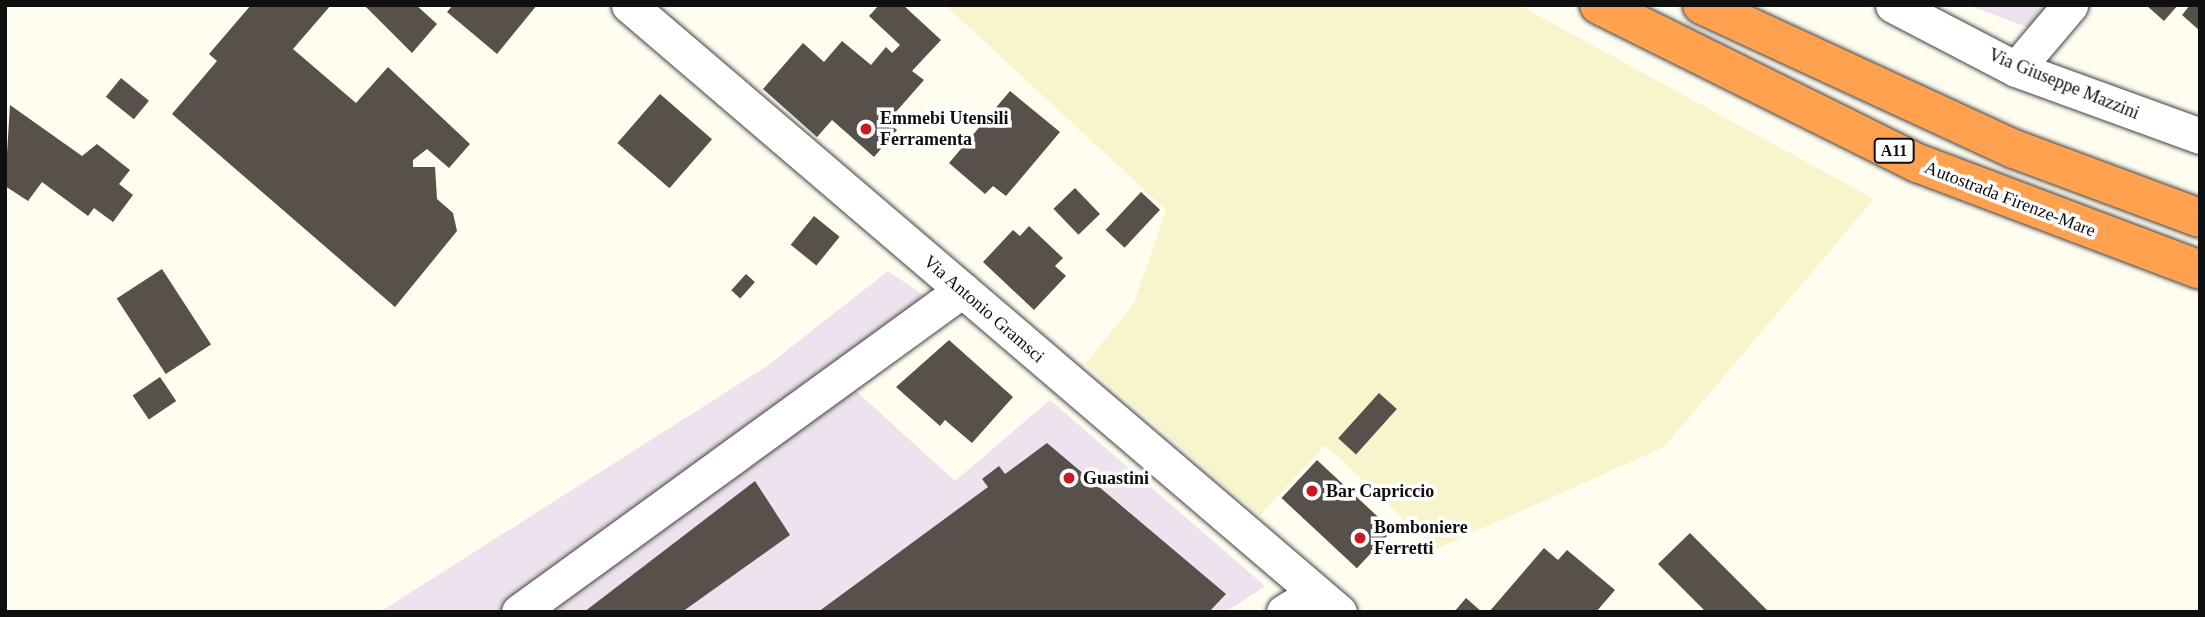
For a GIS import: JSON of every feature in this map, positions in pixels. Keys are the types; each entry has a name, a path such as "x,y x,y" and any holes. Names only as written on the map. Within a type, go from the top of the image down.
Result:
{"highway":[{"name":"Autostrada Firenze-Mare","path":"1599,5 1920,164 2200,271"},
{"path":"1702,5 2014,149 2200,218"}],"street":[{"name":"Via Antonio Gramsci","path":"629,5 1327,602"},
{"name":"Via Giuseppe Mazzini","path":"1894,5 2016,69 2200,136"},
{"path":"2016,69 2070,5"},
{"path":"519,612 962,290"},
{"path":"1283,612 1327,602"}],"shaded area":[{"path":"945,5 1519,5 1874,199 1664,447 1436,549 1325,445 1260,515 1085,364 1134,303 1166,210"},
{"path":"1968,5 2051,5 2032,29"},
{"path":"888,271 954,316 856,391 955,481 1050,400 1265,586 1226,612 380,612 767,366"}],"building":[{"path":"251,5 331,5 293,49 356,103 388,67 470,144 449,168 427,149 413,160 413,167 435,167 437,199 453,213 457,231 395,307 172,114 217,61 209,54"},
{"path":"364,5 416,5 437,24 412,53"},
{"path":"453,5 537,5 497,54 447,12"},
{"path":"879,5 903,5 941,40 912,71 924,80 887,122 897,130 874,157 832,120 817,137 763,89 803,43 824,62 842,41 871,65 886,47 892,53 900,45 869,16"},
{"path":"2146,5 2178,5 2164,21"},
{"path":"2190,5 2200,5 2200,31 2182,15"},
{"path":"121,78 149,101 134,119 106,97"},
{"path":"1010,91 1060,132 1006,196 993,186 985,194 949,163"},
{"path":"660,94 712,139 669,188 617,143"},
{"path":"10,105 82,156 97,144 130,170 119,184 133,195 113,222 94,208 88,216 42,182 28,201 5,186"},
{"path":"1075,188 1100,214 1078,235 1053,209"},
{"path":"1141,192 1160,210 1125,248 1106,230"},
{"path":"814,216 840,237 816,266 791,245"},
{"path":"1029,226 1063,258 1055,266 1066,276 1034,310 983,262 1013,230 1020,236"},
{"path":"162,269 211,344 166,374 117,298"},
{"path":"746,274 755,282 740,298 731,290"},
{"path":"949,340 1013,397 972,443 945,420 940,426 896,387"},
{"path":"160,377 176,401 149,419 133,395"},
{"path":"1379,393 1397,409 1356,454 1338,438"},
{"path":"1047,443 1226,594 1209,612 818,612 988,487 982,479 999,466 1005,474"},
{"path":"1317,460 1392,530 1357,568 1282,498"},
{"path":"755,481 790,535 682,612 584,612"},
{"path":"1690,533 1769,612 1706,612 1658,564"},
{"path":"1544,548 1558,560 1567,550 1615,590 1596,612 1489,612"},
{"path":"1466,598 1482,612 1454,612"}],"place":[{"name":"Emmebi Utensili Ferramenta","path":"866,129"},
{"name":"Guastini","path":"1069,478"},
{"name":"Bar Capriccio","path":"1312,491"},
{"name":"Bomboniere Ferretti","path":"1360,538"}]}
